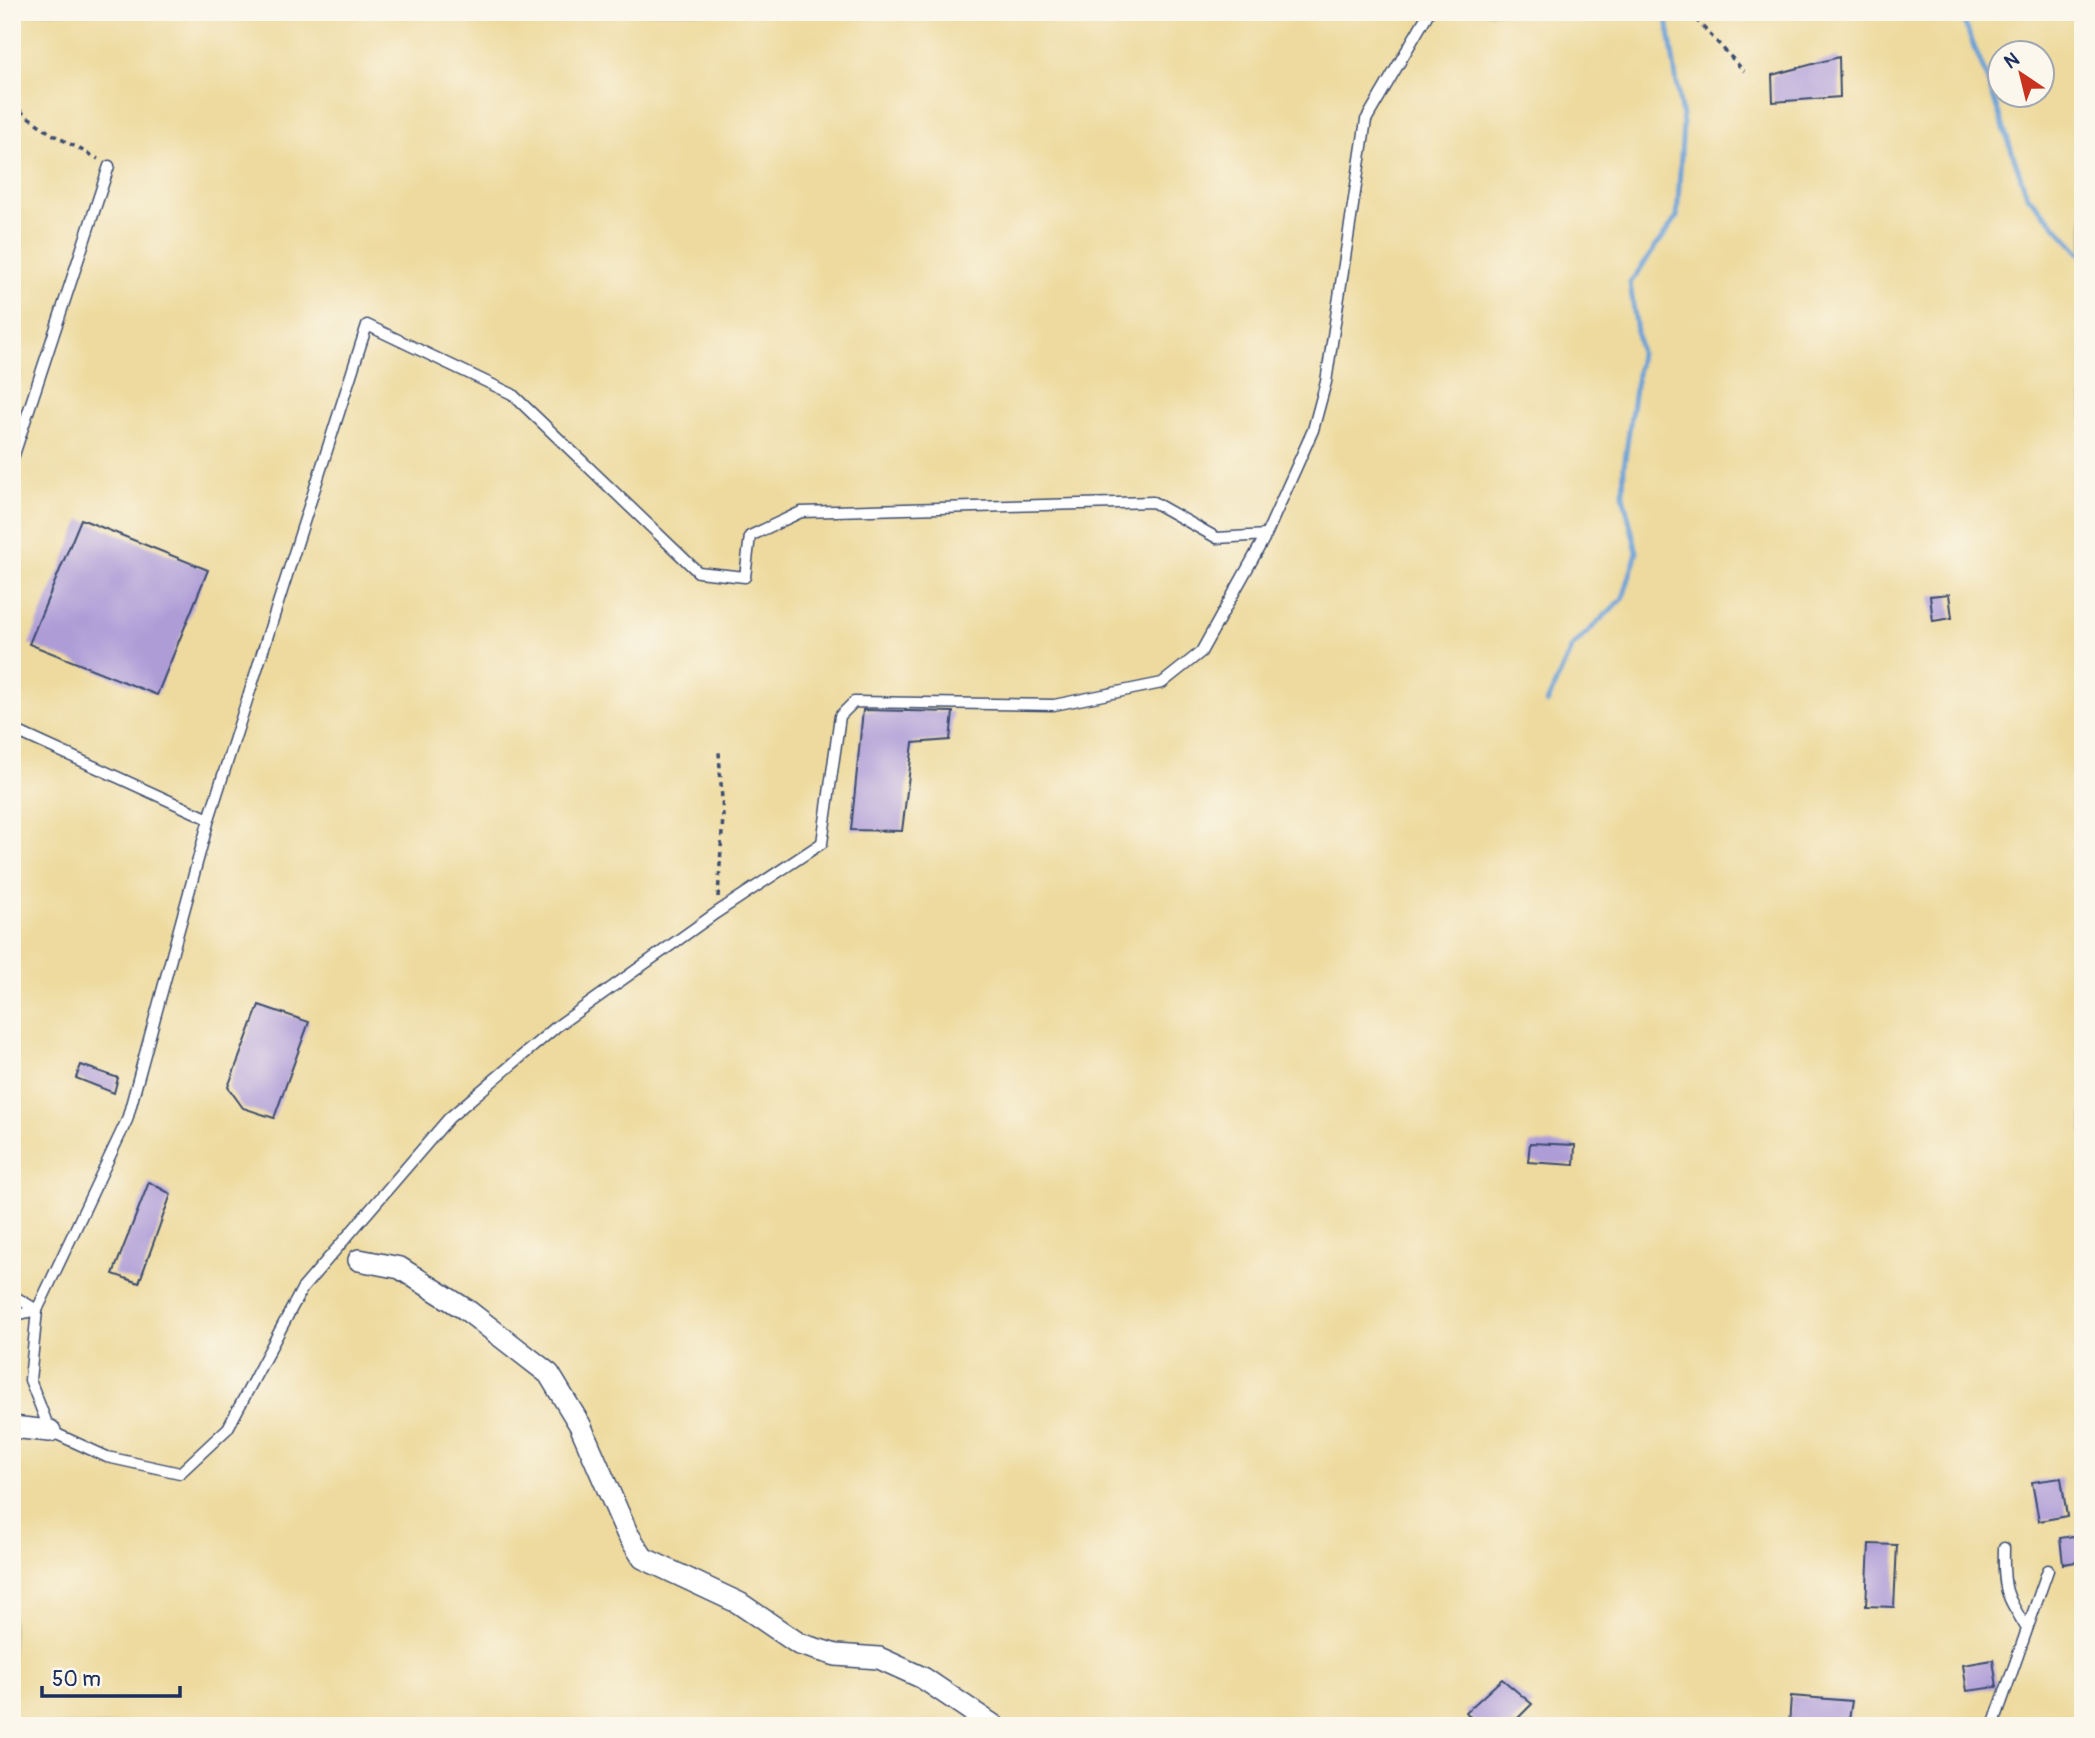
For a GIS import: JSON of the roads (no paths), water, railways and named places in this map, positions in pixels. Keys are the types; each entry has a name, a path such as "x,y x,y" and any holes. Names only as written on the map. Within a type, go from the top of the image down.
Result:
{"street":[{"path":"359,1260 400,1268 468,1311 549,1374 580,1425 627,1533 643,1558 739,1603 799,1644 836,1655 879,1658 912,1673 995,1726"},
{"path":"12,1427 50,1431"}],"lane":[{"path":"1266,535 1217,538 1153,502 801,512 750,536 745,577 698,572 512,394 367,325 209,819 127,1119 37,1310 30,1380 50,1431 107,1457 180,1473 228,1428 302,1289 449,1118 556,1027 716,913 822,842 840,716 854,702 1054,705 1161,683 1201,652 1266,535 1313,430 1326,382 1366,120 1429,12"},
{"path":"12,461 109,166"},
{"path":"12,729 209,819"},
{"path":"12,1295 37,1310"},
{"path":"12,1316 37,1310"},
{"path":"2004,1548 2003,1582 2027,1629"},
{"path":"1993,1726 2048,1570"}],"waterway":[{"path":"1547,703 1572,647 1623,598 1637,552 1623,495 1624,466 1640,353 1630,283 1677,217 1683,124 1666,12"},
{"path":"1960,12 1984,71 2027,195 2083,256"}]}
